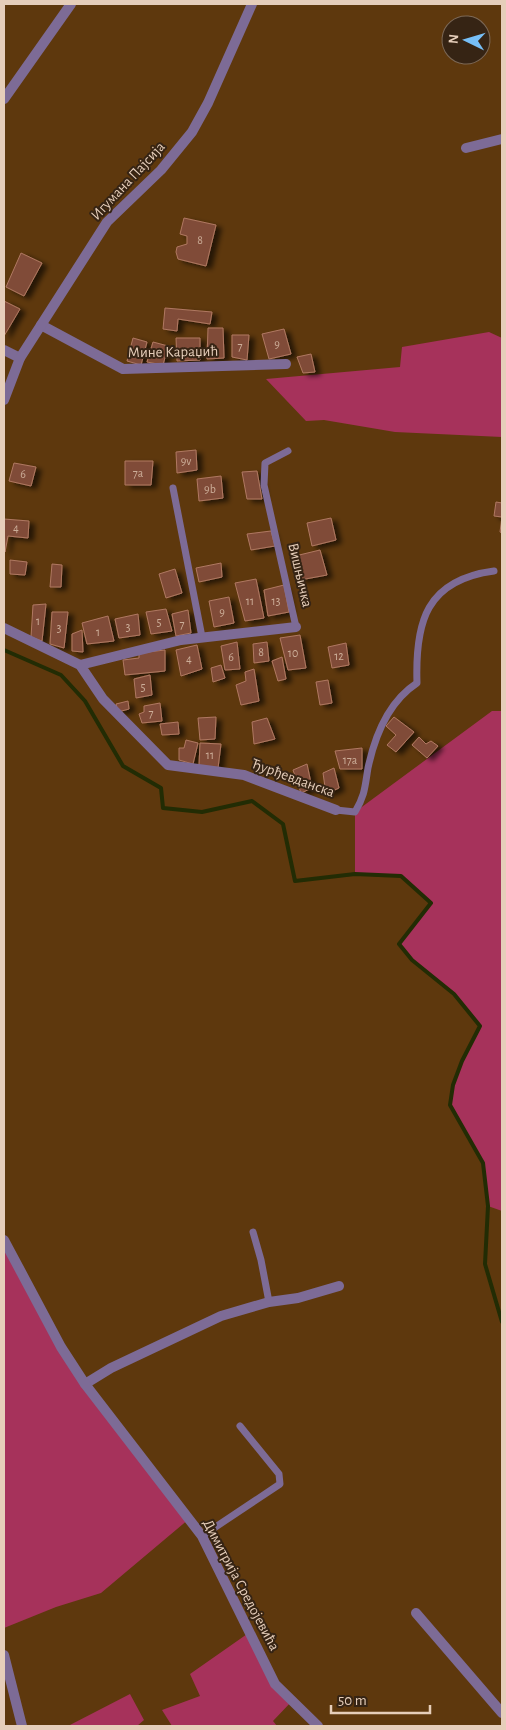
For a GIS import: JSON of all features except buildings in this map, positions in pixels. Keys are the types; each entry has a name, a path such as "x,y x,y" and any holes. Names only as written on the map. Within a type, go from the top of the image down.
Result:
{"street":[{"path":"4,99 71,4"},
{"name":"Игумана Пајсија","path":"4,400 20,358 107,222 161,170 192,132 208,103 252,4"},
{"path":"466,148 502,139"},
{"name":"Мине Караџић","path":"41,325 123,369 286,364"},
{"path":"4,350 20,358"},
{"name":"Вишњичка","path":"80,665 181,640 296,627"},
{"name":"Ђурђевданска","path":"4,628 80,665 103,699 168,766 244,775 336,810"},
{"name":"Димитрија Средојевића","path":"4,1240 61,1348 85,1384 202,1536 275,1684 318,1726"},
{"path":"85,1384 112,1368 221,1316 269,1302 298,1298 339,1286"},
{"path":"416,1613 502,1713"},
{"path":"4,1655 22,1726"}],"lane":[{"name":"Вишњичка","path":"288,451 265,463 264,485 296,627"},
{"path":"173,488 202,637"},
{"name":"Ђурђевданска","path":"336,810 355,812 363,799 374,742 388,712 408,688 417,683 416,660 428,607 445,588 463,579 494,571"},
{"path":"253,1232 261,1260 269,1302"},
{"path":"202,1536 280,1484 279,1474 240,1426"}],"shaded area":[{"path":"489,332 502,338 502,437 395,432 324,420 306,421 266,379 400,367 402,347"},
{"path":"492,711 502,711 502,1211 488,1206 483,1163 450,1105 453,1085 462,1061 480,1026 454,994 412,960 399,944 431,903 401,876 355,874 355,812"},
{"path":"4,1240 85,1384 189,1519 101,1593 56,1607 4,1628"},
{"path":"250,1632 275,1684 292,1701 273,1721 277,1726 172,1726 162,1710 200,1696 190,1674"},
{"path":"130,1694 144,1720 137,1726 68,1726"}],"waterway":[{"path":"4,650 61,675 85,701 123,766 161,788 163,808 202,812 252,801 283,824 295,881 355,874 401,876 431,903 399,944 412,960 454,994 480,1026 462,1061 453,1085 450,1105 483,1163 488,1206 485,1264 502,1322"}]}
